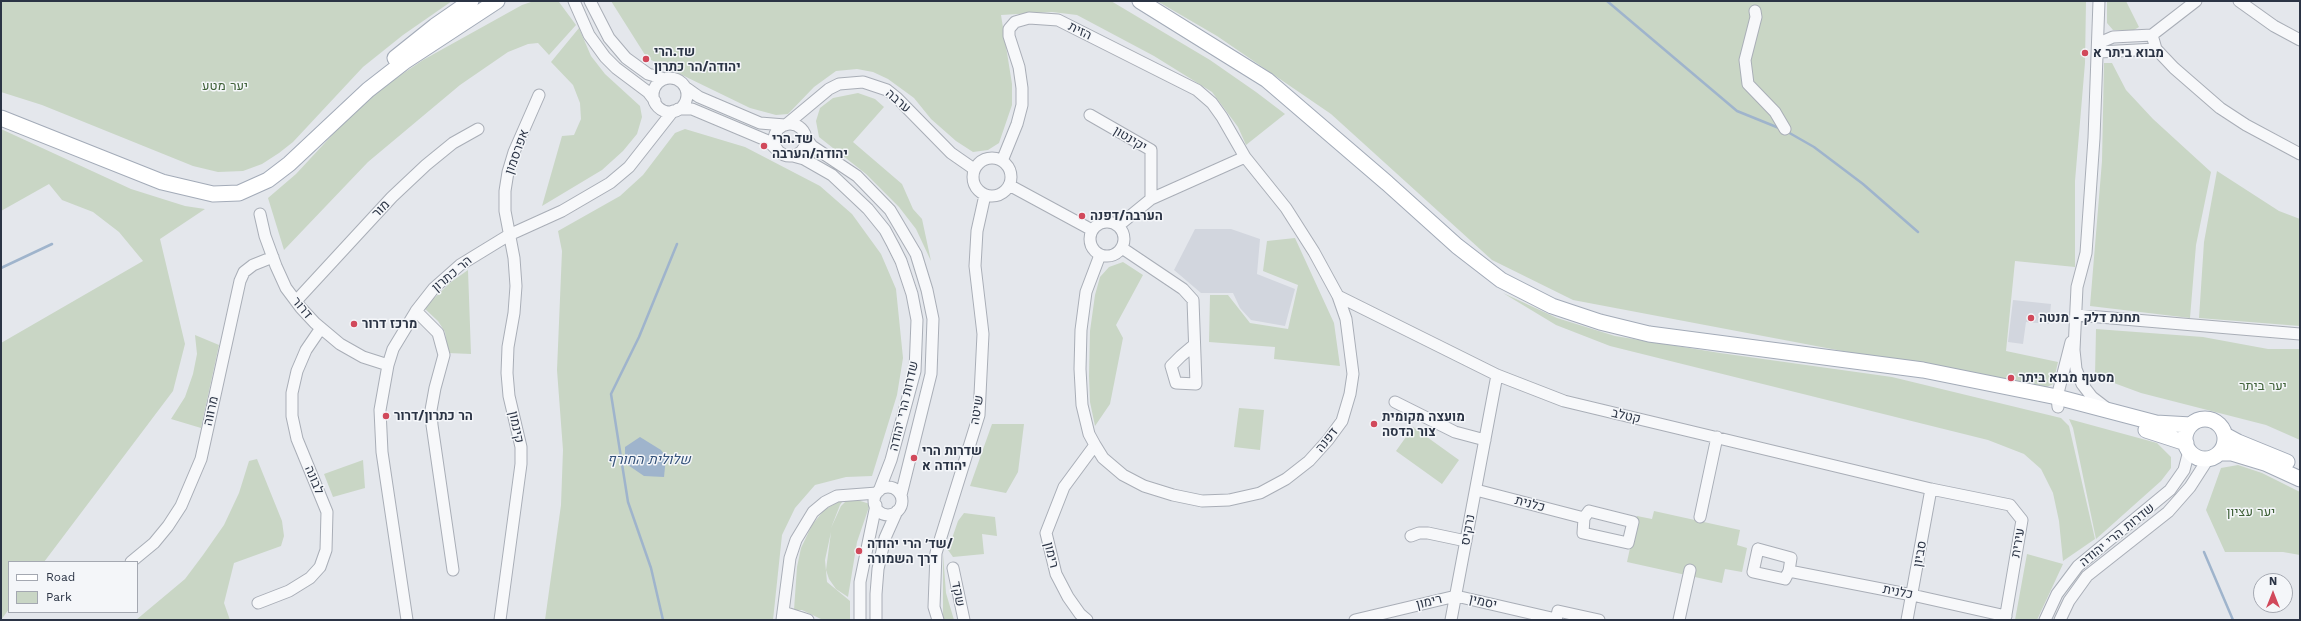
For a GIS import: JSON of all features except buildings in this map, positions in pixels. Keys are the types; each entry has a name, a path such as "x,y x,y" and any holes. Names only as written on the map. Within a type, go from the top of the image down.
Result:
{"main road":[{"path":"196,191 213,193 238,191 266,176 297,150 386,65 435,26 471,1"},
{"path":"1,118 162,182 213,194 239,193 268,180 302,153 383,77 497,1"},
{"path":"1140,1 1273,84 1457,246 1501,280 1574,314 1626,329 1678,338 1923,370 2058,402 2112,412 2167,425 2191,425"},
{"path":"2058,402 2168,436 2188,447 2198,458 2232,453 2265,463 2300,479"},
{"path":"2188,447 2186,434 2191,425 2199,420 2209,419 2221,426 2225,435 2224,445 2214,456"},
{"path":"2225,435 2300,468"}],"street":[{"path":"574,1 589,35 605,57 616,68 648,92 656,103 667,111 692,110 768,141 782,154 793,156 804,149 806,135 805,119 809,106"},
{"path":"590,1 609,38 626,58 648,74 665,79 676,79 699,96 760,123 796,125 806,135"},
{"path":"2058,402 2074,332 2077,287 2086,253 2099,48 2099,1"},
{"path":"2099,48 2113,37 2152,35 2196,1"},
{"path":"2239,1 2274,26 2300,40"},
{"path":"1755,11 1756,17 1745,60 1748,84 1775,112 1785,129"},
{"name":"הזית","path":"1002,161 1017,124 1022,104 1020,74 1009,36 1009,29 1015,22 1029,18 1058,20 1197,90 1212,103 1222,117 1245,157"},
{"path":"2152,35 2156,49 2174,68 2220,108 2246,125 2300,154"},
{"path":"2099,48 2156,49"},
{"path":"656,103 654,90 660,82 665,79"},
{"name":"ערבה","path":"786,125 820,95 839,84 863,82 877,85 897,98 951,154 974,169"},
{"path":"675,110 686,98 685,87"},
{"name":"אפרסמון","path":"509,235 505,211 508,172 539,95"},
{"name":"הר כתרון","path":"654,133 658,124 656,103"},
{"name":"הר כתרון","path":"407,620 382,452 380,410 388,365 393,349 416,311 434,288 460,265 509,235 562,211 610,182 629,167 654,133 675,110"},
{"name":"יקינטון","path":"1090,115 1151,150 1151,199"},
{"path":"778,151 775,146 774,135 777,130 786,125"},
{"name":"מור","path":"296,301 392,197 426,165 453,143 478,129"},
{"name":"שדרות הרי יהודה","path":"806,135 812,146 857,176 890,210 899,222 916,254 927,290 933,318 931,374 900,495"},
{"name":"שדרות הרי יהודה","path":"793,156 804,159 832,176 868,209 885,230 901,261 912,294 917,320 915,371 891,460 877,498 861,574 860,620"},
{"path":"1118,226 1151,199 1245,157"},
{"name":"דפנה","path":"1100,255 1086,292 1081,330 1080,369 1082,404 1089,434 1103,458 1123,475 1144,486 1173,496 1202,501 1228,500 1260,493 1286,479 1310,461 1342,421 1350,394 1353,374 1350,341 1346,319 1338,296 1314,252 1286,208 1245,157"},
{"path":"990,158 1002,161 1011,174 1009,185 1002,194 996,196 985,196 979,192 973,182 974,169 978,164 990,158"},
{"path":"1009,185 1092,230"},
{"name":"שיטה","path":"938,620 934,607 936,552 979,415 983,334 974,266 977,231 985,196"},
{"name":"דרור","path":"260,214 273,257 286,288 296,301 321,328 340,344 363,357 388,365"},
{"path":"1108,222 1118,226 1124,236 1122,248 1115,255 1100,255 1090,244 1092,230 1096,226 1108,222"},
{"name":"קינמון","path":"500,620 521,464 521,447 509,396 507,373 508,347 514,313 516,286 514,258 509,235"},
{"path":"1122,248 1183,290 1193,300 1194,345"},
{"name":"מרווה","path":"132,561 154,543 168,526 181,506 200,459 240,282 244,272 253,265 273,257"},
{"name":"קטלב","path":"1338,296 1497,375 1564,401 1931,488"},
{"path":"416,311 438,333 444,355 431,410 454,570"},
{"path":"2076,315 2300,334"},
{"name":"לבונה","path":"258,603 289,591 310,578 320,567 326,550 327,512 297,439 292,416 292,393 297,371 306,350 321,328"},
{"path":"2074,332 2074,359 2082,384 2092,397 2112,412"},
{"name":"נרקיס","path":"1451,620 1497,375"},
{"path":"1395,402 1455,432 1485,440"},
{"path":"1700,517 1717,438"},
{"name":"רימון","path":"1087,620 1080,614 1068,597 1056,574 1046,533 1064,487 1095,445"},
{"name":"שדרות הרי יהודה","path":"2045,620 2057,594 2078,566 2170,490 2184,470 2188,447"},
{"name":"שדרות הרי יהודה","path":"2060,620 2069,601 2084,579 2171,509 2214,456"},
{"path":"808,620 783,616 790,558 804,525 813,512 825,502 837,496 856,495 877,498 891,488 900,495 902,503 885,538 878,569 876,620"},
{"name":"סביון","path":"1907,620 1931,488"},
{"name":"עירית","path":"1931,488 2010,505 2022,520 2005,618"},
{"name":"כלנית","path":"1476,490 1584,518"},
{"path":"877,498 885,514 897,511"},
{"path":"1588,510 1634,522 1628,543 1583,533 1584,518 1588,510"},
{"path":"1411,536 1419,533 1428,533 1466,541"},
{"name":"שקד","path":"953,568 964,620"},
{"path":"1679,620 1690,570"},
{"name":"כלנית","path":"1790,571 1912,595 2005,618"},
{"name":"רימון","path":"1355,620 1456,596"},
{"name":"יסמין","path":"1456,596 1556,620 1558,611 1599,620"}],"shaded area":[{"path":"1195,229 1231,229 1260,239 1257,274 1295,289 1285,326 1251,320 1240,308 1233,293 1201,293 1174,270"},
{"name":"תחנת דלק - מנטה","path":"2013,300 2051,304 2049,324 2026,322 2023,344 2008,342"}],"green space":[{"name":"יער מטע","path":"1,1 452,1 403,35 363,67 293,142 279,153 262,164 243,171 218,172 193,166 42,105 1,92"},
{"path":"534,1 559,2 576,25 549,55 538,43 528,44 508,52 460,85 368,162 284,250 268,198 296,174 348,118 383,87 423,60 522,5"},
{"path":"611,1 1111,1 1210,60 1285,114 1246,145 1238,127 1212,92 1154,56 1077,15 1052,12 1001,15 1012,84 1012,105 999,143 988,150 973,152 956,141 931,119 914,98 888,79 873,72 857,69 836,71 814,87 788,114 776,115 750,108 647,58"},
{"path":"1157,1 2086,1 2085,63 2075,181 2075,267 2015,261 2006,351 2058,362 2053,384 2043,389 1573,300 1492,260 1331,114 1217,36"},
{"path":"2107,1 2126,1 2139,27 2134,30 2113,30 2107,23"},
{"path":"579,28 591,56 605,74 640,106 642,117 637,134 623,151 602,170 542,206 562,136 574,135 581,119 580,103 573,85 551,62"},
{"path":"2104,63 2112,63 2126,90 2153,119 2211,172 2196,245 2190,318 2090,306 2102,161"},
{"path":"858,93 875,99 884,107 853,142 902,184 913,209 922,219 931,261 916,229 899,207 866,174 819,137 816,121 820,108 833,98"},
{"path":"1,129 131,189 185,206 205,209 160,239 185,344 173,391 45,561 8,561 8,610 1,620 1,343 143,261 119,232 93,212 62,200 49,184 1,211"},
{"path":"685,129 745,147 820,186 852,214 881,254 896,289 903,358 897,395 872,476 846,477 815,485 795,508 782,535 773,620 545,620 561,505 563,450 557,370 562,251 558,231 620,196 643,175 675,133"},
{"path":"2217,171 2279,211 2300,219 2300,326 2199,318 2204,242"},
{"path":"1295,238 1334,323 1340,366 1274,359 1275,347 1209,342 1210,295 1228,295 1250,323 1288,329 1298,285 1263,271 1267,241"},
{"path":"1123,262 1143,275 1116,325 1123,338 1110,404 1095,426 1090,402 1089,376 1090,331 1095,295 1100,277 1109,267"},
{"path":"468,270 471,354 448,353 445,332 438,321 424,308 451,282"},
{"path":"1503,293 1557,318 1615,336 1720,353 1892,377 2061,418 2069,426 2095,539 2063,561 2059,521 2053,493 2041,469 2024,454 1988,440 1610,346 1556,325"},
{"name":"יער ביתר","path":"2096,329 2203,337 2268,349 2300,349 2300,440 2266,425 2141,393 2095,376"},
{"path":"195,335 219,345 201,428 171,419 185,397 193,374 197,354"},
{"path":"1239,408 1264,410 1260,450 1234,447"},
{"path":"2069,419 2157,443 2171,457 2171,468 2161,481 2096,539 2073,428"},
{"path":"992,424 1024,424 1018,472 1006,493 970,486"},
{"path":"1413,427 1459,460 1442,484 1396,451"},
{"path":"257,459 282,521 284,536 281,546 234,563 224,603 230,620 136,620 185,579 224,525 239,493 249,461"},
{"path":"363,460 365,488 333,497 324,474"},
{"name":"יער עציון","path":"2238,465 2262,473 2300,492 2300,555 2283,552 2225,552 2206,510 2221,468"},
{"path":"845,498 840,505 831,528 841,506 847,500 854,499 870,504 857,542 848,597 836,589 829,579 826,570 831,532 825,560 827,582 850,601 850,620 823,620 802,610 794,610 797,567 801,548 812,525 824,510"},
{"path":"1654,511 1740,530 1737,545 1747,548 1742,572 1725,569 1722,583 1627,562 1637,516 1652,519"},
{"path":"964,513 995,517 997,536 982,534 984,554 953,557 948,550 958,521"},
{"path":"943,554 946,593 954,620 943,620"},
{"path":"2027,554 2063,564 2037,620 2015,620"}],"water":[{"name":"שלולית החורף","path":"640,437 661,450 666,457 664,477 644,476 625,463 625,447"}],"waterway":[{"path":"1607,1 1737,111 1779,128"},
{"path":"1786,131 1814,147 1863,184 1918,232"},
{"path":"1,268 52,244"},
{"path":"663,620 651,568 628,502 611,394 639,337 677,244"},
{"path":"2204,552 2233,620"}],"place":[{"name":"מבוא ביתר א","path":"2085,53"},
{"name":"שד.הרי יהודה/הר כתרון","path":"646,59"},
{"name":"שד.הרי יהודה/הערבה","path":"764,146"},
{"name":"הערבה/דפנה","path":"1082,216"},
{"name":"תחנת דלק - מנטה","path":"2031,318"},
{"name":"מרכז דרור","path":"354,324"},
{"name":"מסעף מבוא ביתר","path":"2011,378"},
{"name":"הר כתרון/דרור","path":"386,416"},
{"name":"מועצה מקומית צור הדסה","path":"1374,424"},
{"name":"שדרות הרי יהודה א","path":"914,458"},
{"name":"שד׳ הרי יהודה/ דרך השמורה","path":"859,551"}]}
